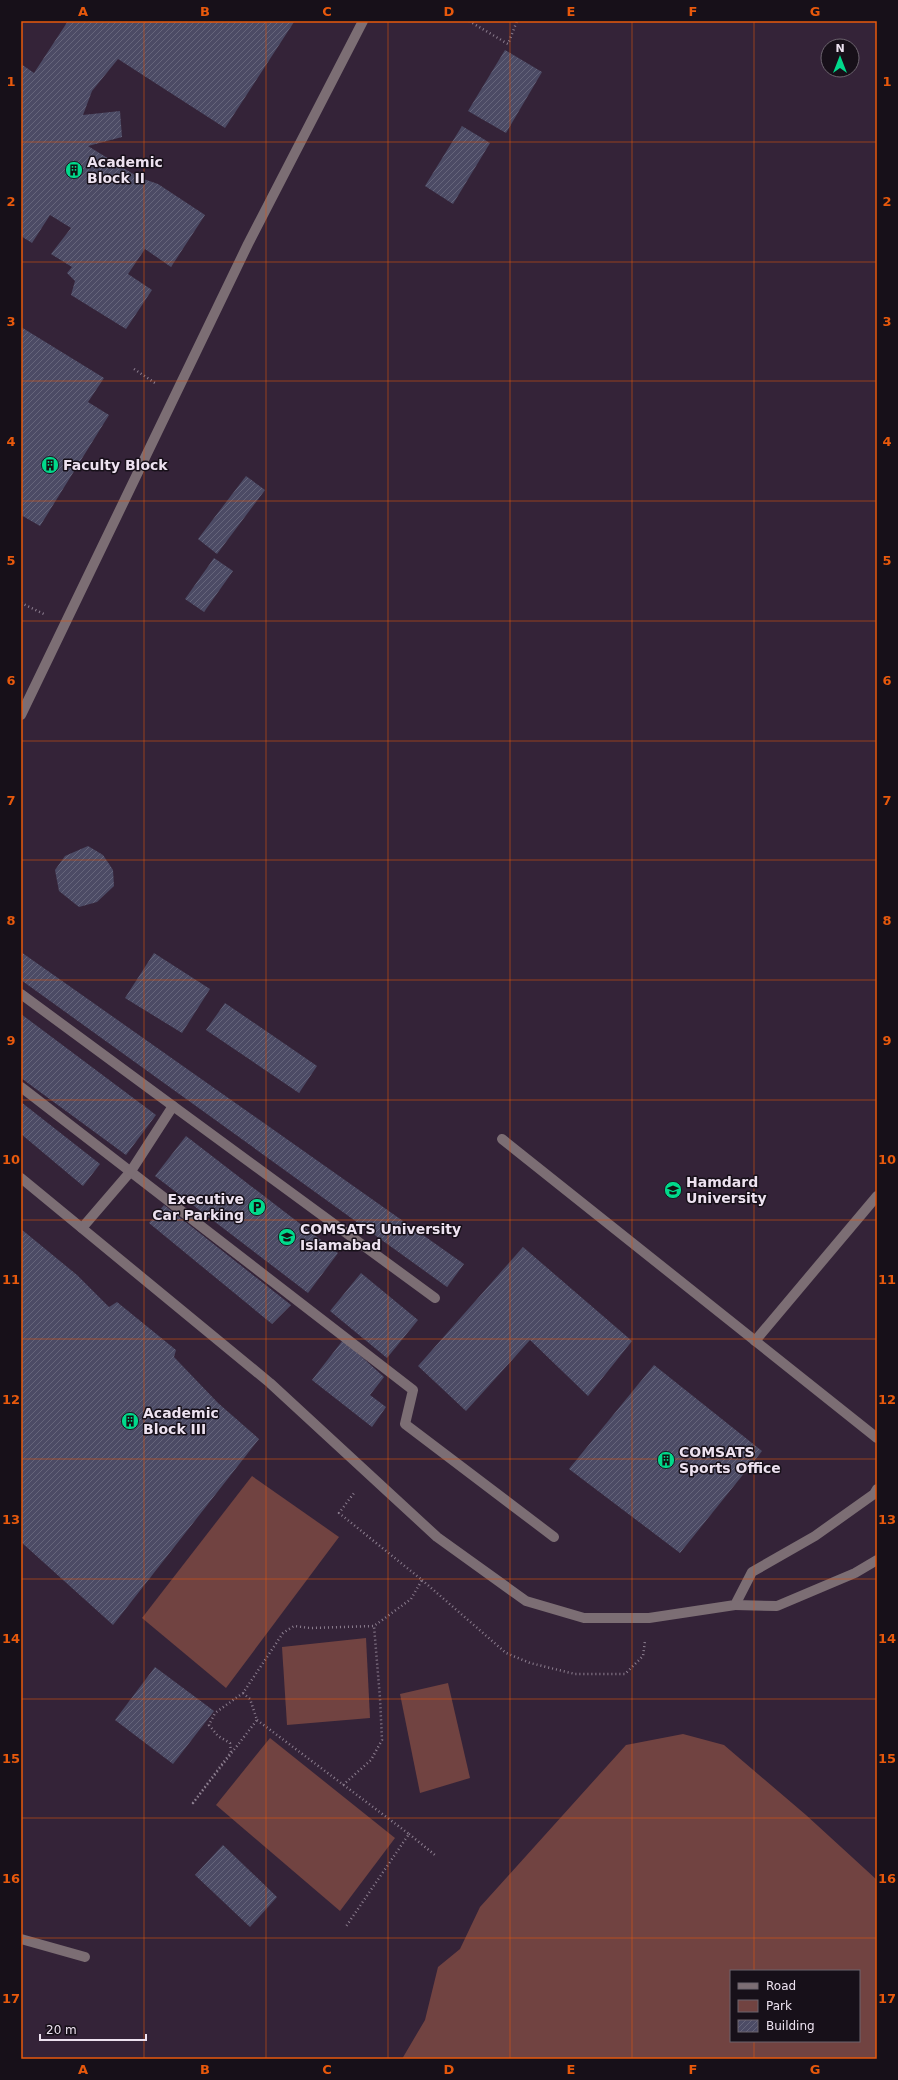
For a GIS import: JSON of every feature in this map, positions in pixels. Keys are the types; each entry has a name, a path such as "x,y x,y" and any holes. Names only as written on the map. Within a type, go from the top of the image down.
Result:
{"street":[{"path":"21,715 248,244 363,21"},
{"path":"21,994 435,1298"},
{"path":"21,1087 413,1390 405,1424 554,1537"},
{"path":"82,1228 131,1171 173,1106"},
{"path":"502,1139 877,1438"},
{"path":"21,1178 270,1383 437,1537 526,1601 584,1618 649,1618 735,1605 777,1606 855,1573 877,1560"},
{"path":"755,1341 877,1196"},
{"path":"735,1605 752,1572 815,1536 874,1494 877,1489"},
{"path":"21,1939 85,1957"}],"path":[{"path":"469,21 508,44 516,21"},
{"path":"339,1513 422,1580 506,1653 530,1663 575,1674 625,1674 643,1656 649,1618"},
{"path":"257,1720 193,1802 232,1752 230,1743 218,1736 209,1725 215,1713 243,1693 283,1633 294,1626 310,1628 374,1626 411,1599 422,1580"},
{"path":"343,1785 371,1760 382,1740 374,1626"},
{"path":"243,1693 250,1699 257,1720 435,1855"},
{"path":"345,1928 409,1834"}],"green space":[{"path":"252,1476 339,1537 226,1688 142,1618"},
{"path":"366,1638 370,1718 287,1725 282,1647"},
{"path":"448,1683 470,1778 420,1793 400,1694"},
{"path":"683,1734 724,1745 806,1815 877,1880 877,2059 402,2059 425,2020 438,1967 460,1949 480,1907 626,1745"},
{"path":"270,1738 395,1838 340,1911 216,1805"}],"building":[{"name":"Academic Block II","path":"68,21 294,22 225,128 118,59 92,91 83,115 120,111 122,137 88,146 138,177 158,184 205,215 171,267 145,249 128,274 152,290 126,329 71,295 75,281 67,273 72,267 51,254 71,228 50,215 32,243 21,236 21,64 34,73"},
{"path":"505,50 542,72 506,133 468,111"},
{"path":"462,126 490,143 453,204 425,186"},
{"name":"Faculty Block","path":"21,327 104,378 88,402 109,415 40,526 21,515"},
{"path":"246,476 265,490 217,554 198,539"},
{"path":"214,558 233,571 204,612 185,599"},
{"path":"88,846 103,855 113,870 114,886 97,902 79,907 59,891 55,870 65,856"},
{"path":"21,952 464,1264 447,1287 21,980"},
{"path":"154,953 210,989 182,1033 125,998"},
{"path":"225,1003 317,1066 299,1093 206,1030"},
{"path":"21,1014 156,1115 126,1155 21,1078"},
{"path":"21,1102 100,1164 83,1186 21,1134"},
{"path":"186,1136 338,1253 308,1293 155,1176"},
{"path":"164,1205 291,1305 272,1324 149,1223"},
{"name":"Academic Block III","path":"21,1229 77,1275 109,1307 117,1302 176,1350 174,1357 218,1403 259,1439 113,1625 21,1542"},
{"path":"523,1247 632,1341 588,1396 530,1340 466,1411 418,1366"},
{"path":"361,1273 418,1320 387,1358 330,1311"},
{"path":"343,1340 384,1377 370,1395 386,1407 372,1427 312,1380"},
{"name":"COMSATS Sports Office","path":"654,1365 762,1451 680,1553 569,1469"},
{"path":"155,1667 214,1711 173,1764 115,1720"},
{"path":"223,1845 277,1897 250,1927 195,1875"}],"place":[{"name":"Academic Block II","path":"74,170"},
{"name":"Faculty Block","path":"50,465"},
{"name":"Hamdard University","path":"673,1190"},
{"name":"Executive Car Parking","path":"257,1207"},
{"name":"COMSATS University Islamabad","path":"287,1237"},
{"name":"Academic Block III","path":"130,1421"},
{"name":"COMSATS Sports Office","path":"666,1460"}]}
